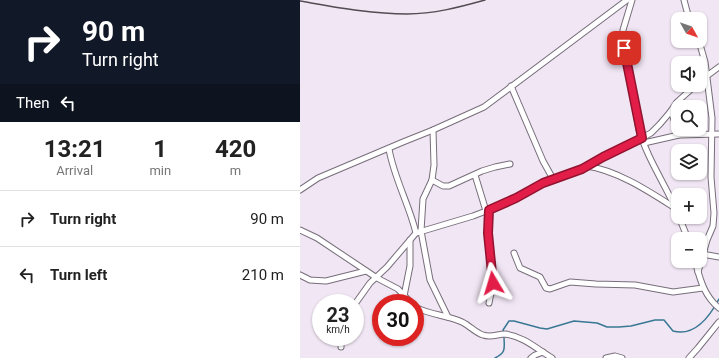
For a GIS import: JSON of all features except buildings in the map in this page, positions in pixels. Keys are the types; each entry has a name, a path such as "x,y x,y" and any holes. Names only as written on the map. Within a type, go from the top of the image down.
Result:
{"street":[{"path":"300,190 318,178 389,149 484,107 510,86 627,0"},
{"path":"632,0 623,30 624,48 643,141 671,199"},
{"path":"684,0 687,12"},
{"path":"707,241 713,226 714,213 711,177 712,118 707,76 719,67"},
{"path":"510,86 543,161 554,179"},
{"path":"679,100 688,92"},
{"path":"643,141 671,111"},
{"path":"419,232 423,199 432,180 434,165 433,130"},
{"path":"707,134 719,134"},
{"path":"362,294 370,283 377,278 410,240 419,232 487,210 516,198 543,183 570,174 603,157 643,141 673,136"},
{"path":"389,149 395,173 419,232 430,280 448,317"},
{"path":"432,180 443,186 449,186 495,167 510,164"},
{"path":"586,166 606,170 646,190 671,207"},
{"path":"475,175 487,210 493,283 489,303"},
{"path":"300,230 317,238 377,278 398,289 402,294"},
{"path":"404,294 410,266 410,240"},
{"path":"514,253 520,268 540,277 546,288 550,289 570,282 634,285 672,292 703,288"},
{"path":"707,255 719,257"},
{"path":"697,268 703,288 712,302 719,308"},
{"path":"698,272 699,268"},
{"path":"300,275 310,280 326,281 366,270"},
{"path":"424,311 448,317 463,323 482,335 512,335 522,339 552,358"},
{"path":"689,358 719,322"},
{"path":"530,358 543,352"},
{"path":"606,358 615,356 622,358"}],"waterway":[{"path":"504,333 503,330 509,321 547,329 574,321 597,323 607,327 619,327 631,326 655,320 664,320 673,331 688,331 701,324 719,299"},
{"path":"495,358 503,352 504,336"}],"railway":[{"path":"300,1 340,8 394,14 417,14 456,8 485,0"}],"route":[{"path":"493,283 488,233 489,210 516,198 543,183 582,169 642,138 624,48"}]}
